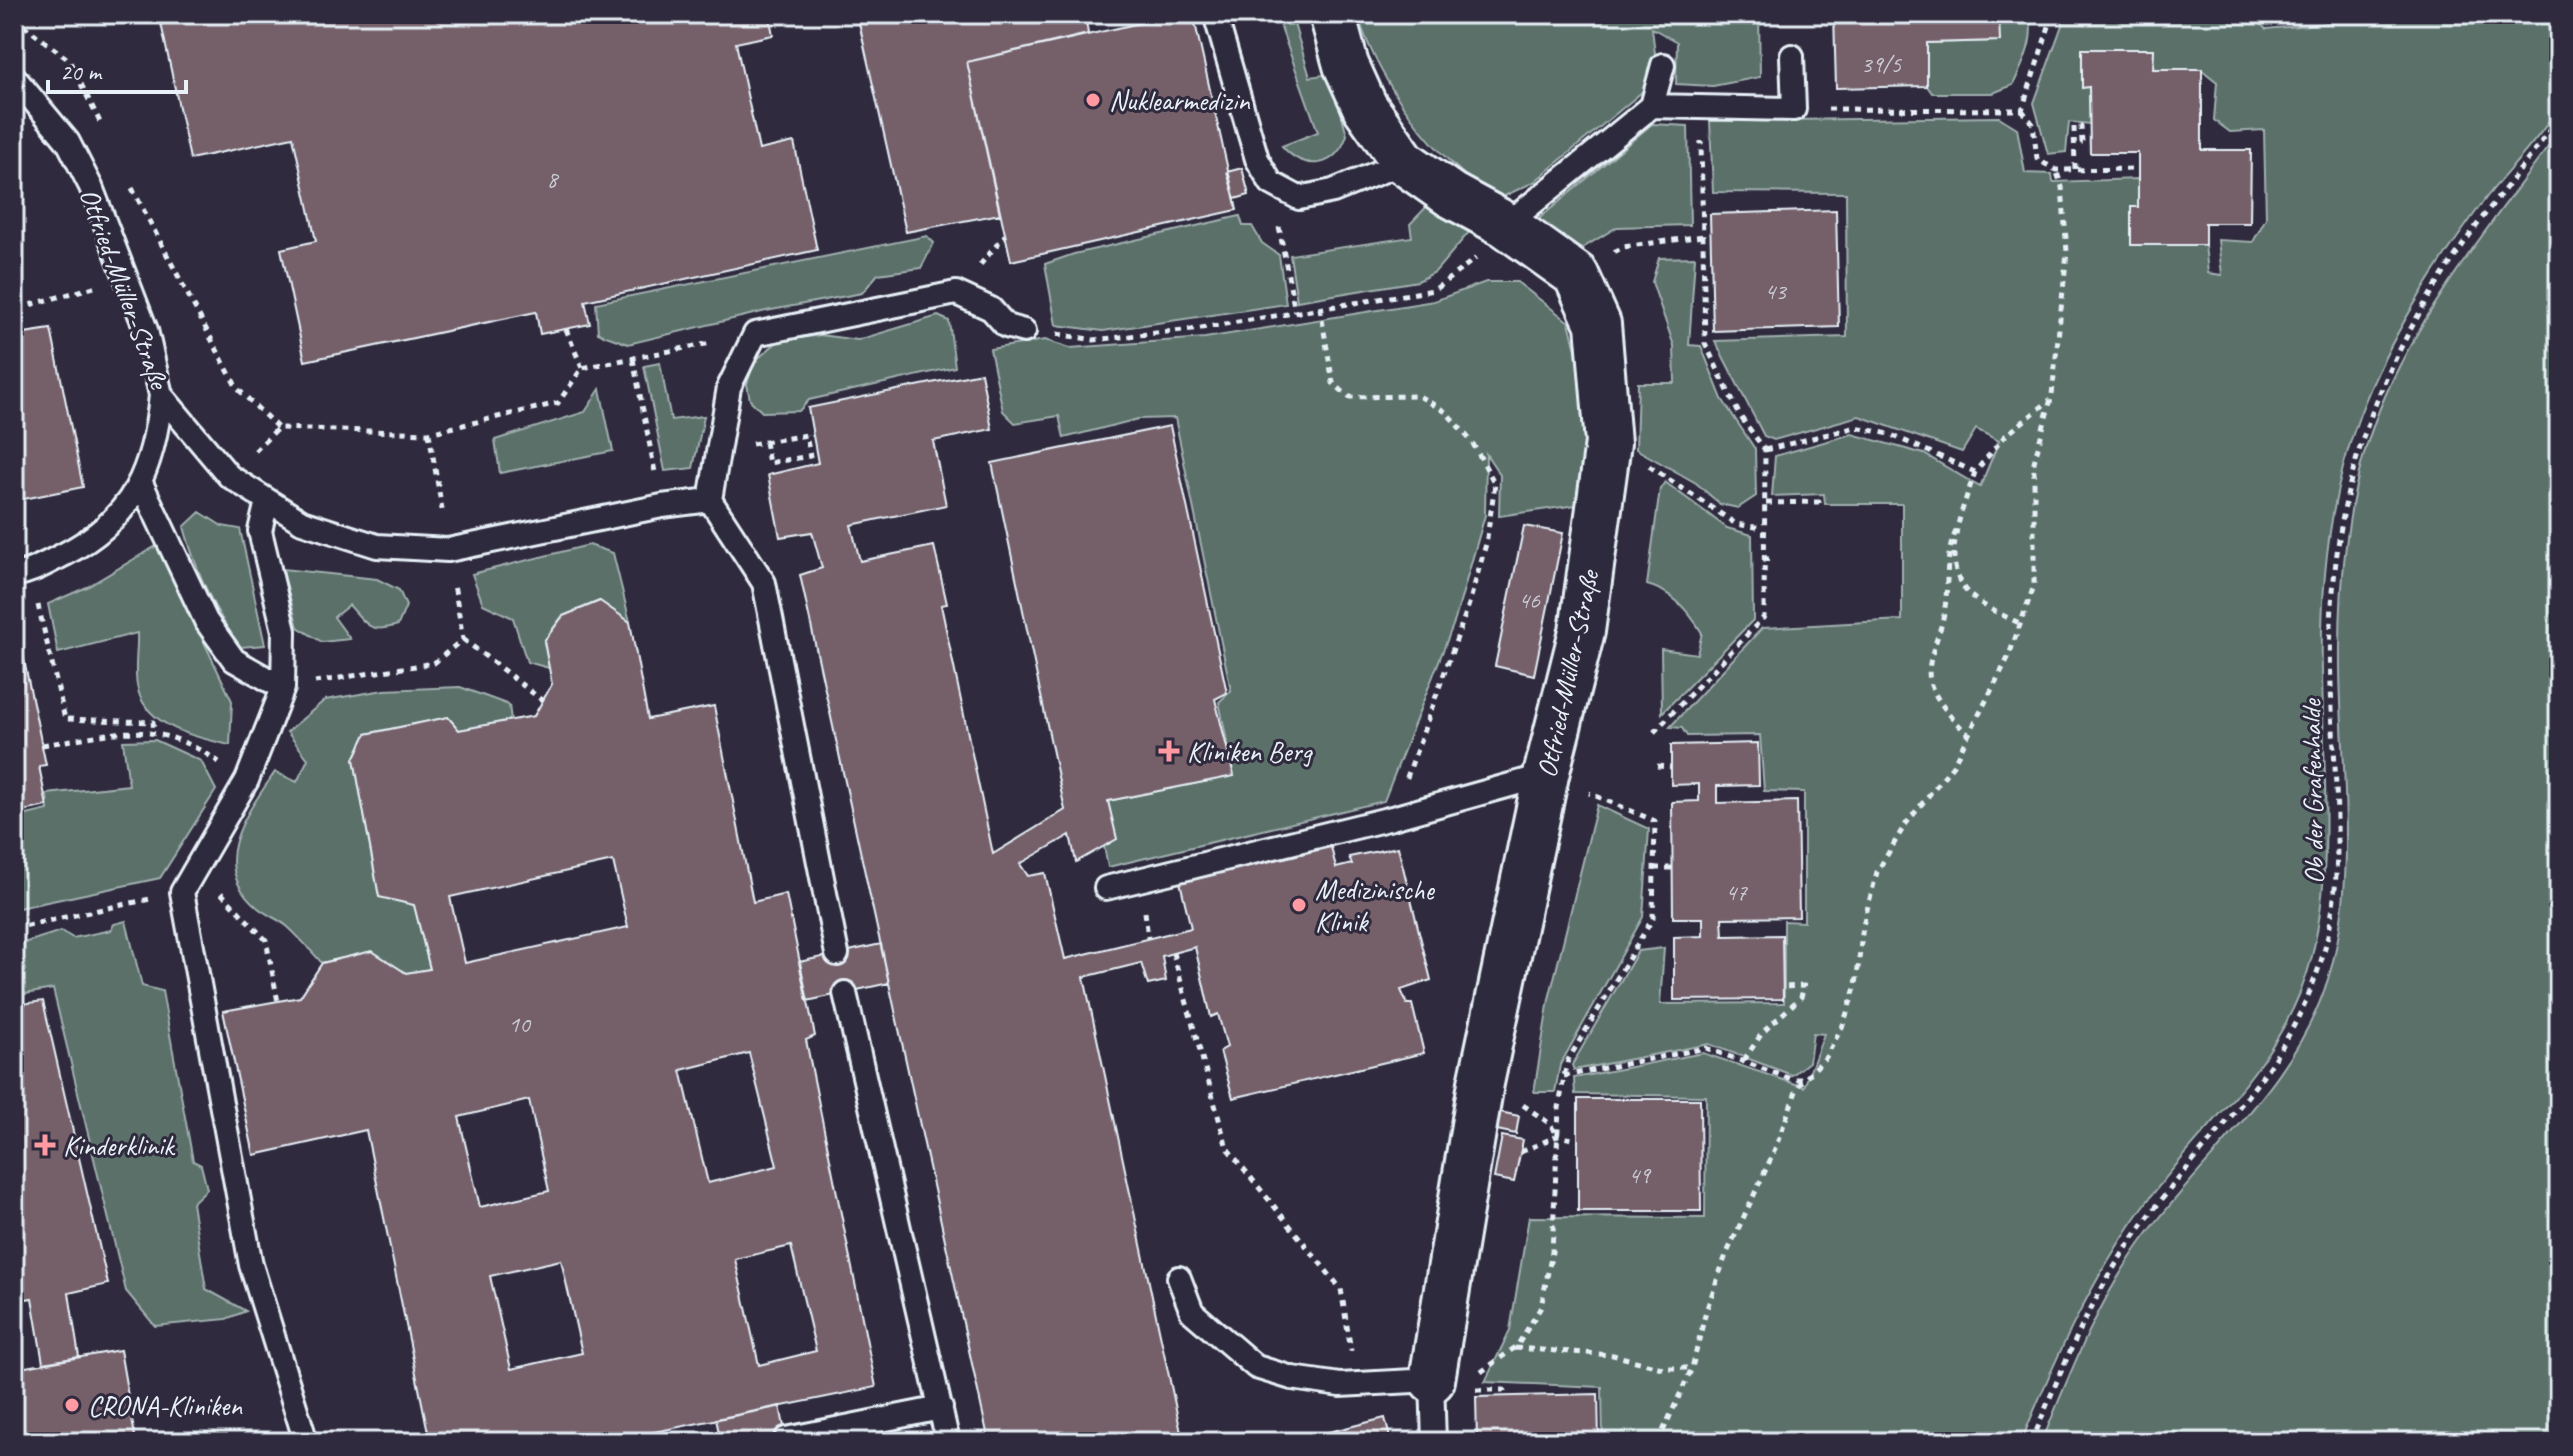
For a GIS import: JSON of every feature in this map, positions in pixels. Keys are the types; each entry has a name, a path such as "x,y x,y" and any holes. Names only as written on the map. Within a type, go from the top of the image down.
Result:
{"street":[{"path":"1332,14 1346,65 1365,107 1404,162 1451,195 1506,225 1576,275"},
{"name":"Otfried-Müller-Straße","path":"1450,1386 1480,1092 1546,775 1582,631 1608,450 1598,324 1576,275"}],"lane":[{"path":"1215,14 1257,159 1271,183 1299,198 1333,191 1404,162"},
{"path":"1652,106 1794,109 1792,56"},
{"path":"1506,225 1652,106 1663,65"},
{"name":"Otfried-Müller-Straße","path":"14,77 68,142 91,187 146,330 161,395 229,476 267,501 302,522 340,536 377,546 448,550 662,506 710,500"},
{"path":"837,954 764,583 710,500 729,387 755,334 956,293 991,309 1006,326 1024,331"},
{"path":"21,574 79,546 110,524 141,483 157,439 161,395"},
{"path":"141,483 206,621 234,660 283,688"},
{"path":"267,501 260,531 284,631 283,688 247,780 182,892 251,1265 306,1442"},
{"path":"1106,888 1392,818 1546,775"},
{"path":"845,993 948,1442"},
{"path":"1179,1278 1192,1312 1256,1367 1318,1382 1450,1386"},
{"name":"Otfried-Müller-Straße","path":"1434,1442 1450,1386"},
{"path":"786,1439 941,1408"}],"path":[{"path":"1137,14 1139,23"},
{"path":"2022,110 2051,15"},
{"path":"14,18 69,60 103,128"},
{"path":"1794,109 2022,110"},
{"path":"2022,110 2033,124 2037,159 2056,170 2138,169"},
{"name":"Ob der Grafenhalde","path":"2032,1442 2098,1294 2138,1231 2276,1062 2301,1017 2322,960 2333,899 2336,792 2330,629 2335,558 2353,464 2386,375 2418,314 2477,225 2559,116"},
{"path":"2075,169 2074,127 2081,126 2082,142 2090,142"},
{"path":"1654,732 1764,617 1762,528 1766,503 1765,450 1740,416 1705,343 1701,137"},
{"path":"1658,1442 1692,1368 1706,1311 1726,1255 1773,1154 1798,1086 1808,1079 1835,1044 1856,985 1863,925 1877,872 1905,825 1953,765 2021,624 2034,586 2034,462 2050,399 2067,252 2064,199 2056,170"},
{"path":"129,182 237,388 278,428 429,433 558,403 582,368 755,334"},
{"path":"1024,331 1094,340 1434,290 1486,251 1506,225"},
{"path":"1576,275 1623,247 1703,236"},
{"path":"1282,246 1295,312"},
{"path":"1703,256 1711,256"},
{"path":"19,308 76,290"},
{"path":"1320,308 1333,383 1349,397 1419,396 1446,412 1472,442 1495,484 1486,544 1469,604 1392,818"},
{"path":"566,329 582,368"},
{"path":"633,359 662,506"},
{"path":"1969,735 1957,724 1931,681 1932,653 1944,617 1948,555 1975,472 2004,437 2050,399"},
{"path":"1765,450 1856,427 1889,434 1975,472"},
{"path":"229,476 278,428"},
{"path":"429,433 463,639 543,701"},
{"path":"765,442 769,463 810,456 810,434 779,439"},
{"path":"1608,450 1651,467 1736,524 1762,528"},
{"path":"1766,503 1819,502 1819,509"},
{"path":"1956,531 1958,572 1968,594 2021,624"},
{"path":"1763,559 1772,559"},
{"path":"21,574 65,719 153,722 154,732"},
{"path":"283,688 434,663 463,639"},
{"path":"42,745 138,730 154,732 180,737 247,780"},
{"path":"1657,766 1671,767"},
{"path":"1477,1374 1514,1348 1541,1307 1555,1221 1557,1136 1568,1060 1653,918 1655,821 1546,775"},
{"path":"196,867 266,940 278,1002"},
{"path":"1654,868 1672,868"},
{"path":"14,928 182,892"},
{"path":"1173,953 1227,1148 1341,1289 1357,1384"},
{"path":"1744,1060 1762,1033 1801,997 1804,986 1782,987"},
{"path":"1564,1076 1706,1048 1791,1079 1808,1079"},
{"path":"1521,1152 1557,1136 1578,1140"},
{"path":"1514,1348 1613,1355 1662,1368 1692,1368"},
{"path":"1450,1386 1504,1390 1504,1396"}],"green space":[{"path":"1276,14 1291,14 1310,77 1331,74 1347,135 1335,155 1319,163 1300,160 1282,146 1318,132"},
{"path":"1357,14 1759,14 1760,77 1713,86 1676,84 1677,42 1652,28 1656,62 1648,87 1534,182 1498,199 1452,163 1412,118 1380,68"},
{"path":"1999,14 2028,14 2030,23 2028,50 2013,85 1993,93 1932,93 1927,86 1927,43 1999,41"},
{"path":"2066,14 2250,14 2266,29 2330,23 2350,14 2559,14 2562,80 2555,112 2483,202 2414,304 2372,386 2349,445 2334,509 2323,607 2323,886 2312,956 2300,994 2262,1061 2141,1210 2105,1265 2060,1352 2021,1442 1603,1442 1602,1387 1485,1382 1510,1330 1529,1217 1705,1218 1706,1096 1575,1094 1574,1078 1703,1053 1804,1087 1824,1034 1813,1033 1809,1062 1792,1075 1709,1044 1574,1070 1572,1065 1638,951 1664,948 1660,1004 1784,1003 1784,921 1804,922 1804,792 1764,791 1760,735 1687,736 1682,728 1670,727 1762,628 1902,620 1902,504 1825,504 1824,494 1772,496 1775,456 1852,434 1924,454 1980,487 1999,441 1976,429 1962,452 1859,416 1774,440 1764,436 1715,341 1847,337 1846,193 1713,192 1710,121 1999,117 2017,128 2025,173 2052,174 2053,182 2138,179 2138,207 2132,207 2205,245 2208,273 2222,275 2218,240 2253,242 2266,218 2264,130 2230,132 2214,120 2217,82 2202,70 2153,69 2154,50 2082,49 2082,87 2089,87 2090,124 2069,122 2066,152 2048,154 2034,103"},
{"path":"1652,124 1688,126 1690,225 1617,227 1576,252 1535,222"},
{"path":"2559,132 2559,1442 2042,1442 2088,1334 2130,1258 2273,1083 2314,1016 2328,979 2343,903 2346,824 2340,666 2341,600 2347,535 2360,470 2380,408 2417,334 2461,265"},
{"path":"1431,202 1470,231 1435,272 1418,281 1297,301 1290,255 1412,237 1410,224"},
{"path":"1240,216 1243,226 1252,226 1262,243 1279,255 1286,304 1103,331 1056,325 1045,264 1074,254"},
{"path":"927,236 934,243 921,268 878,274 862,293 766,311 628,344 598,333 596,303"},
{"path":"1695,257 1689,345 1701,346 1722,399 1755,449 1756,496 1738,508 1720,504 1696,483 1636,449 1638,383 1675,383 1674,346 1652,282 1659,258"},
{"path":"1486,282 1517,282 1569,322 1583,378 1588,467 1583,504 1499,516 1500,475 1486,454 1485,515 1455,620 1384,801 1108,867 1104,846 1108,801 1234,776 1219,702 1231,691 1175,418 1138,419 1064,438 1059,416 1015,423 1003,411 990,349 1045,340 1070,348 1205,338 1434,301"},
{"path":"938,316 949,321 955,367 809,400 799,411 762,412 750,400 747,384 754,362 777,342 820,335 858,340"},
{"path":"660,363 671,420 704,416 693,468 665,471 644,366"},
{"path":"600,389 613,451 500,473 495,440 585,412"},
{"path":"1665,482 1727,528 1752,535 1753,620 1662,713 1661,649 1697,654 1702,633 1679,603 1647,585 1660,489"},
{"path":"200,512 222,526 240,529 265,645 241,647 206,590 184,527"},
{"path":"158,545 232,701 230,745 175,729 143,703 137,683 137,633 58,653 48,604 87,587"},
{"path":"589,545 613,553 630,622 599,601 562,616 544,641 549,668 527,662 513,618 483,604 472,574"},
{"path":"282,569 377,579 399,590 406,606 398,625 374,628 349,605 334,617 350,639 322,642 298,627"},
{"path":"460,687 509,705 511,720 459,730 448,717 367,734 354,759 379,897 414,905 430,969 406,973 372,951 322,963 288,927 257,907 242,891 235,874 233,857 236,840 253,805 275,772 297,782 308,759 287,732 325,700 384,690"},
{"path":"155,740 201,761 216,790 160,878 14,909 14,818 48,810 47,794 129,785 123,741"},
{"path":"1597,805 1649,829 1643,917 1560,1065 1555,1092 1534,1092 1549,999"},
{"path":"126,921 142,986 162,991 193,1161 201,1165 207,1189 192,1203 206,1289 246,1311 226,1319 155,1326 126,1291 53,989 14,996 14,946 61,931 73,938 111,930 114,924"}],"building":[{"path":"159,14 769,14 773,35 736,43 759,150 794,142 817,250 585,301 590,324 540,334 536,312 305,361 281,249 316,241 293,137 190,159"},
{"path":"857,14 1085,14 1088,34 967,62 1000,214 906,232"},
{"name":"Nuklearmedizin","path":"1180,14 1193,14 1237,210 1011,261 967,62"},
{"path":"1834,14 1999,14 2000,41 1927,43 1927,86 1836,88"},
{"path":"2082,49 2154,49 2153,69 2202,69 2202,150 2251,150 2250,223 2205,223 2205,245 2131,245 2131,207 2138,207 2138,153 2090,153 2089,87 2082,88"},
{"path":"1242,168 1249,195 1235,199 1227,172"},
{"path":"1836,210 1839,327 1713,331 1710,214"},
{"path":"14,287 24,333 51,329 83,487 14,501"},
{"name":"Medizinische Klinik","path":"981,373 992,429 933,441 946,505 851,525 860,561 934,546 947,604 941,605 993,854 1065,810 992,463 1170,426 1227,693 1215,699 1234,776 1108,801 1117,839 1076,862 1070,835 1020,864 1028,876 1045,873 1065,959 1191,928 1180,882 1331,847 1336,868 1352,864 1349,857 1398,847 1431,980 1401,990 1407,1004 1412,1004 1424,1053 1233,1098 1220,1051 1227,1047 1218,1014 1211,1017 1195,947 1162,956 1166,981 1148,985 1141,963 1084,977 1183,1442 989,1442 800,575 822,568 812,532 780,537 768,475 818,463 808,408"},
{"path":"1524,526 1563,533 1534,675 1495,666"},
{"path":"600,601 630,622 648,719 714,706 753,902 786,894 815,1036 806,1040 876,1387 605,1442 430,1442 366,1130 254,1155 223,1011 300,997 322,963 372,951 406,973 430,969 414,905 379,897 354,759 366,734 448,717 459,730 534,716 552,684 544,641 563,616","holes":["613,861 628,927 465,963 450,897","749,1053 777,1166 708,1183 681,1070","529,1100 549,1191 480,1207 459,1117","791,1246 816,1351 759,1365 735,1259","561,1260 582,1353 511,1369 490,1276"]},
{"path":"20,641 46,765 39,766 47,806 14,813 14,642"},
{"path":"1758,743 1759,785 1717,786 1717,803 1797,801 1799,917 1722,918 1723,936 1782,935 1783,999 1674,1000 1674,937 1703,936 1703,918 1673,918 1672,802 1699,801 1699,784 1671,785 1671,745"},
{"path":"881,944 889,983 807,1001 799,962"},
{"name":"Kinderklinik","path":"43,1001 108,1284 69,1293 79,1357 43,1363 32,1298 14,1301 14,1005"},
{"path":"1578,1099 1700,1099 1701,1211 1578,1211"},
{"path":"1500,1112 1519,1116 1516,1134 1497,1130"},
{"path":"1502,1136 1523,1140 1514,1182 1494,1178"},
{"name":"CRONA-Kliniken","path":"120,1350 136,1442 14,1442 14,1369"},
{"path":"1598,1394 1599,1442 1477,1442 1476,1397"},
{"path":"780,1406 787,1442 721,1442 716,1419"},
{"path":"1385,1418 1391,1442 1289,1442"}],"place":[{"name":"Nuklearmedizin","path":"1093,100"},
{"name":"Kliniken Berg","path":"1169,751"},
{"name":"Medizinische Klinik","path":"1299,905"},
{"name":"Kinderklinik","path":"45,1145"},
{"name":"CRONA-Kliniken","path":"72,1405"}]}
